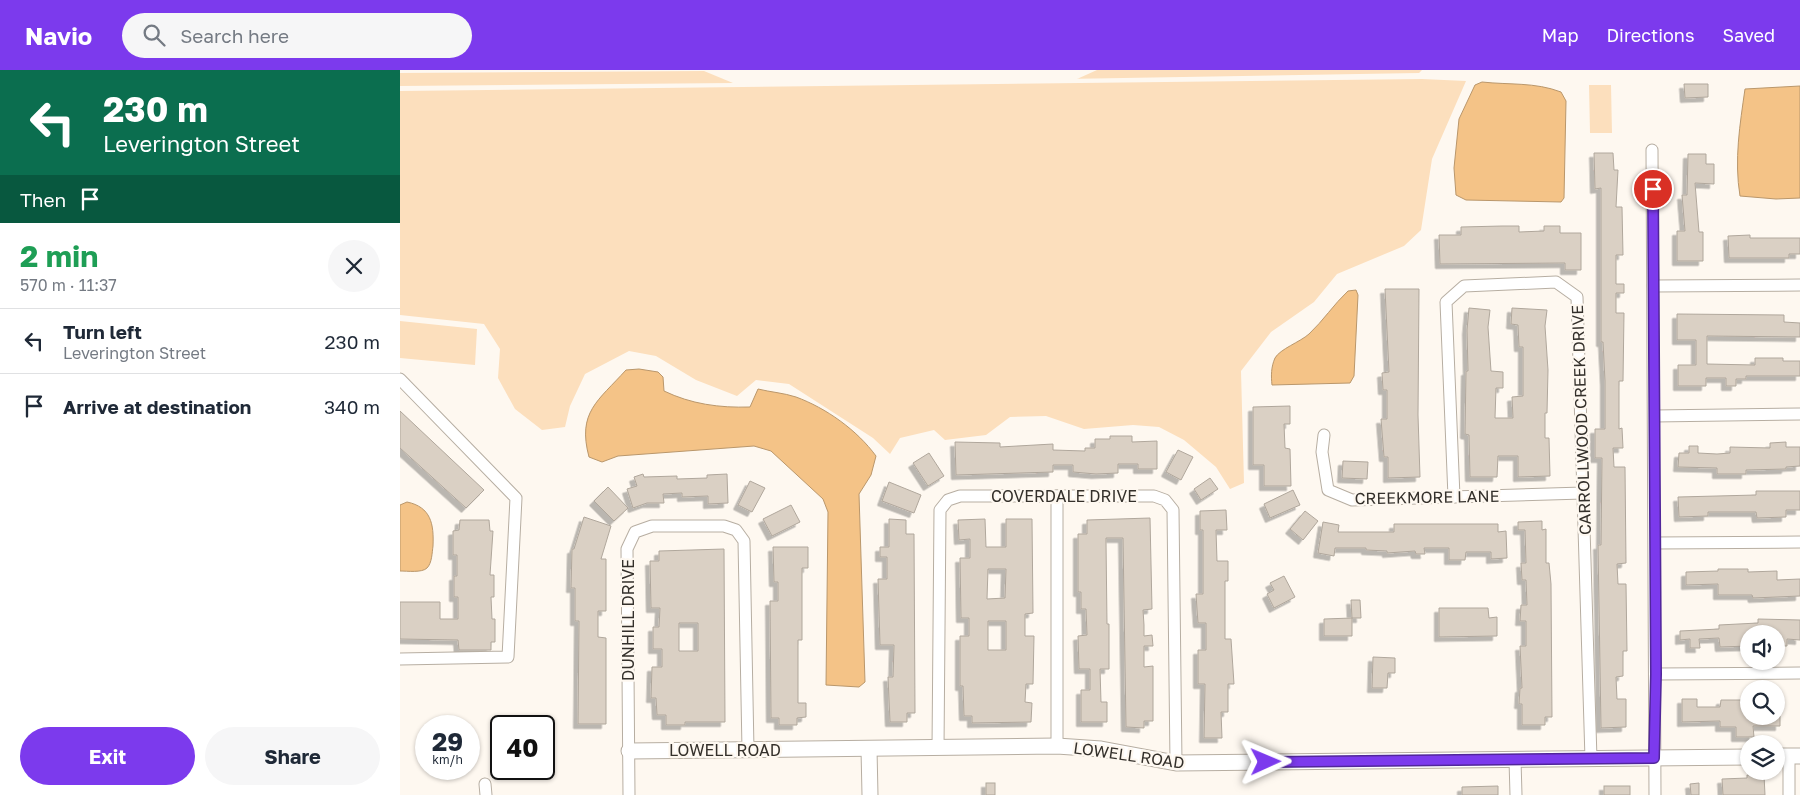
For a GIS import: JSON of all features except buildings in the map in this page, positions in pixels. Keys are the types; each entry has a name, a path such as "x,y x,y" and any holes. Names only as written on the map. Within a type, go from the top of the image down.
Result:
{"street":[{"path":"1652,150 1656,674 1655,795"},
{"name":"CARROLLWOOD CREEK DRIVE","path":"1454,497 1446,302 1464,286 1556,282 1577,297 1591,759"},
{"path":"1653,286 1800,285"},
{"path":"400,379 516,498 508,657 400,659"},
{"path":"1654,416 1800,414"},
{"name":"CREEKMORE LANE","path":"1324,435 1322,452 1328,490 1352,500 1583,494"},
{"name":"COVERDALE DRIVE","path":"938,748 940,510 948,500 960,496 1154,496 1165,500 1174,510 1176,763"},
{"path":"1057,496 1057,746"},
{"name":"DUNHILL DRIVE","path":"629,795 627,549 635,532 652,526 724,526 736,530 744,541 748,750"},
{"path":"1655,543 1800,542"},
{"path":"1656,674 1800,673"},
{"name":"LOWELL ROAD","path":"629,751 1057,746 1101,749 1176,763 1740,757"},
{"path":"869,749 870,795"},
{"path":"1788,756 1789,795"},
{"path":"1515,760 1516,795"}],"shaded area":[{"path":"1097,70 1422,70 1419,73 1078,79"},
{"path":"704,71 733,83 400,86 400,73"},
{"path":"1422,79 1466,81 1432,159 1421,230 1404,246 1337,274 1314,302 1271,332 1241,371 1244,483 1230,489 1216,467 1184,440 1159,427 1133,425 1084,429 1046,416 1010,417 986,435 945,440 934,430 900,438 890,454 873,438 789,384 756,380 737,396 696,380 656,356 629,351 585,374 570,406 565,427 542,430 515,409 498,378 500,349 484,324 400,315 400,91"},
{"path":"1482,82 1532,85 1561,92 1566,101 1564,198 1561,202 1466,200 1456,195 1454,168 1459,119 1475,85"},
{"path":"1589,85 1611,85 1612,133 1590,133"},
{"path":"1800,86 1800,198 1776,199 1740,196 1738,156 1745,89"},
{"path":"1356,290 1358,295 1354,376 1350,383 1272,385 1271,375 1275,358 1309,334 1348,291"},
{"path":"400,321 477,329 475,365 400,358"},
{"path":"639,369 658,372 663,377 664,391 684,399 706,404 727,407 750,407 758,389 796,397 818,407 840,421 860,437 876,456 871,475 859,494 865,682 859,687 826,685 828,512 823,499 771,451 754,446 618,456 602,462 589,457 586,429 592,408 626,370"},
{"path":"407,502 415,504 426,512 432,524 432,558 429,566 422,571 400,571 400,505"}],"route":[{"path":"1266,762 1654,758 1656,674 1653,189"}]}
